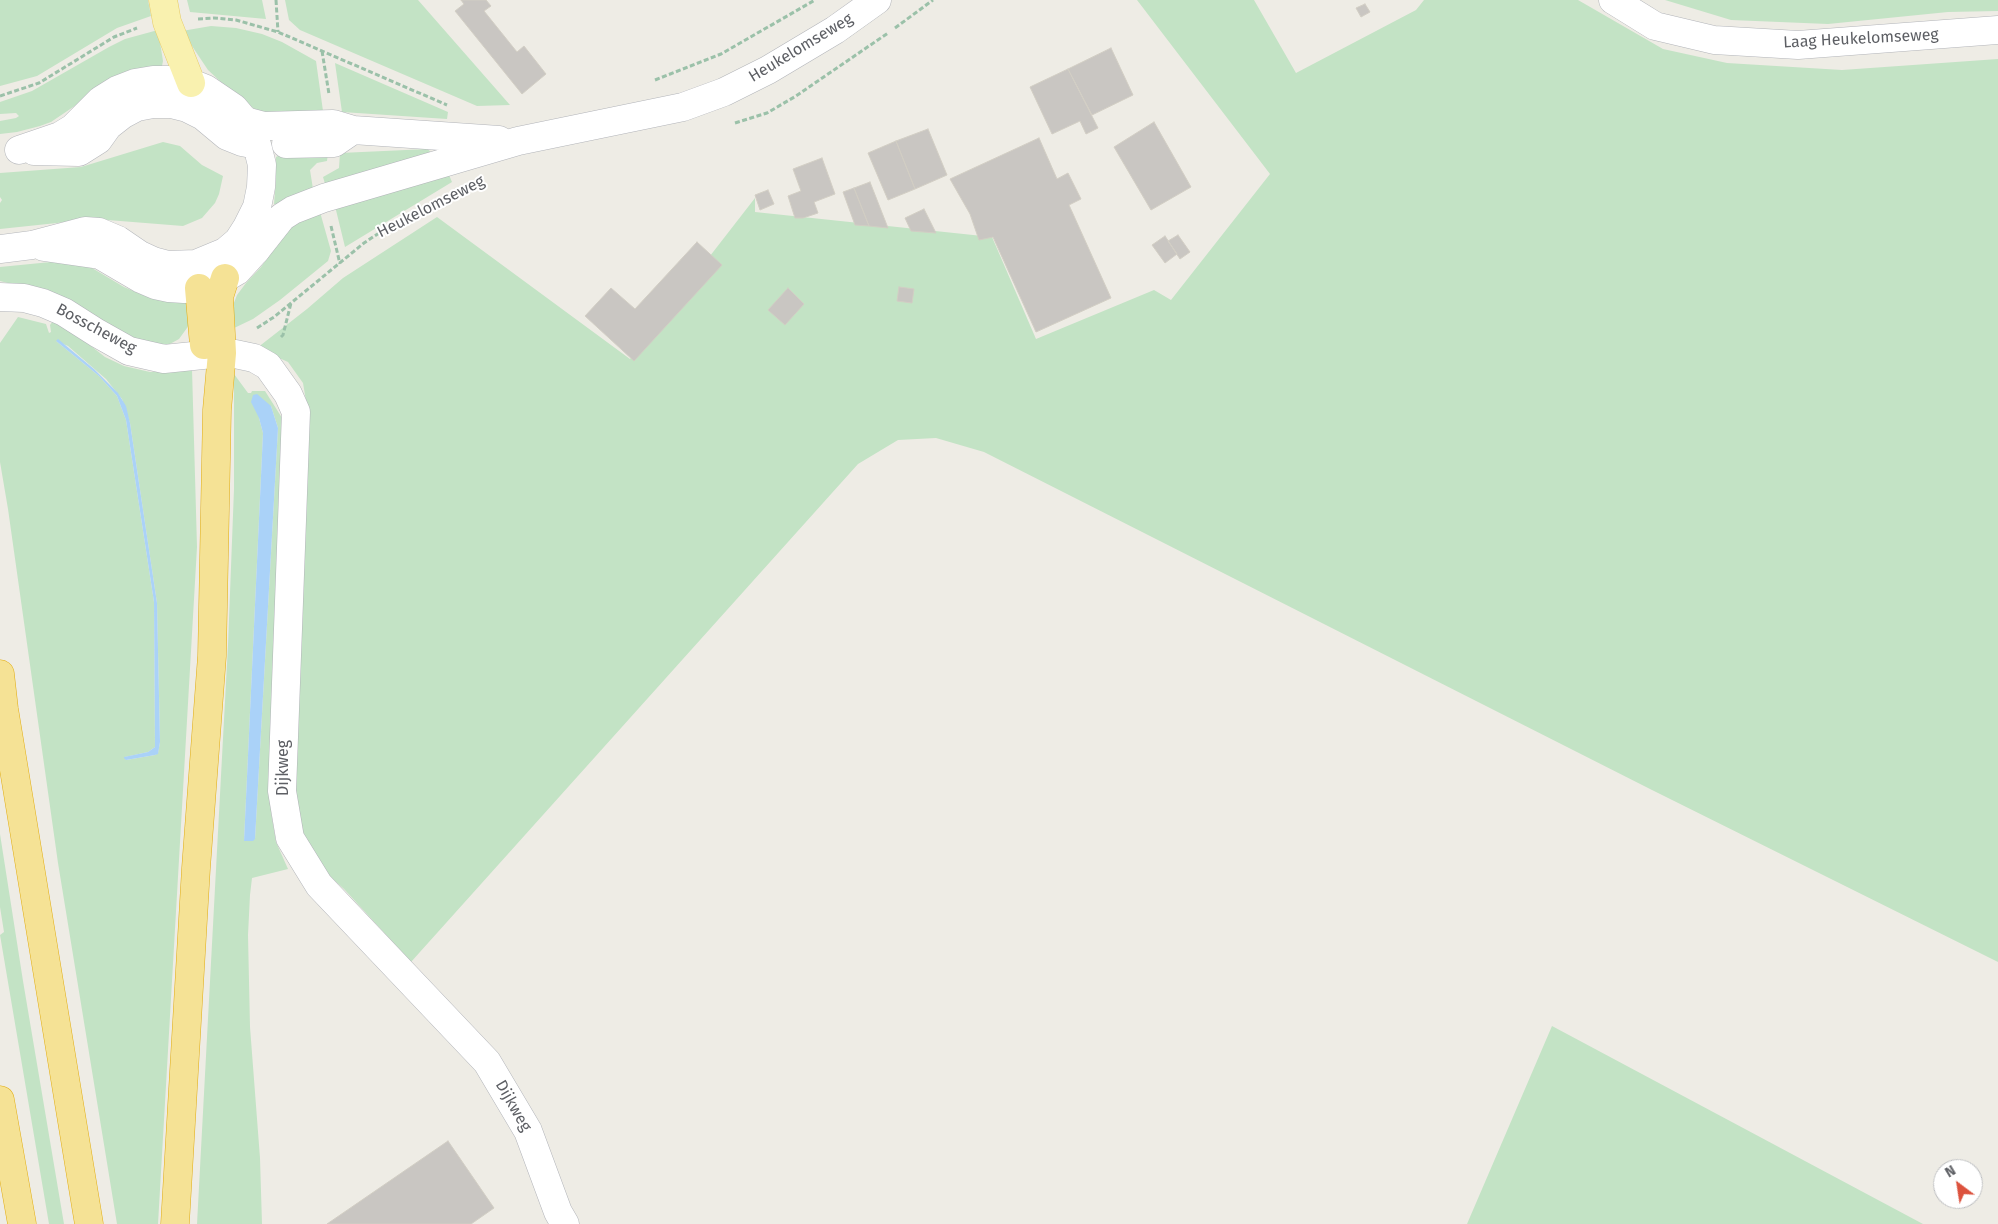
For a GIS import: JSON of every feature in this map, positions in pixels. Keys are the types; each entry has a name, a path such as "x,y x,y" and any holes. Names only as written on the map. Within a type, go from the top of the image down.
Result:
{"highway":[{"path":"213,354 219,297 218,269"},
{"path":"175,1224 196,868 212,656 217,410 213,354 199,288"},
{"path":"0,674 4,709 89,1224"},
{"path":"0,1100 22,1224"}],"main road":[{"path":"163,0 167,22 190,83"}],"street":[{"name":"Heukelomseweg","path":"218,269 237,271 276,224 293,210 366,185 518,141 683,108 708,98 768,70 835,30 878,0"},
{"name":"Laag Heukelomseweg","path":"1613,0 1655,26 1714,40 1798,45 1998,30"},
{"path":"9,152 60,136 73,128 101,100 126,86 154,80 172,80 190,83 206,89 234,108 251,133 262,165 261,187 257,207 247,227 238,240 225,252 218,269 199,288 162,287 141,279 100,255 32,245"},
{"name":"Heukelomseweg","path":"9,152 79,152 98,140 108,126 122,115 137,108 153,104 171,104 187,108 203,116 227,136 242,142 251,133 334,143 353,130 518,141"},
{"path":"0,248 32,245 85,231 100,232 118,240 140,255 168,265 189,265 218,269"},
{"name":"Bosscheweg","path":"0,297 24,298 44,302 64,312 97,334 129,350 164,359 213,354"},
{"path":"213,354 235,354 254,358 268,366"},
{"name":"Dijkweg","path":"268,366 288,394 296,412 282,791 290,838 318,884 487,1062 528,1131 558,1212 565,1224"}],"path":[{"path":"276,0 278,32"},
{"path":"654,80 722,54 816,0"},
{"path":"322,50 453,107"},
{"name":"Heukelomseweg","path":"213,354 274,318 364,243 385,229 454,193"},
{"path":"268,366 274,342 283,335 291,302"}],"green space":[{"path":"0,0 148,0 151,16 117,28 37,76 0,86"},
{"path":"187,0 262,0 266,19 190,12"},
{"path":"285,0 418,0 510,105 477,106 300,30 289,20"},
{"path":"1137,0 1254,0 1296,73 1416,10 1424,0 1578,0 1663,49 1727,63 1842,70 1998,59 1998,962 1652,790 984,452 936,438 898,440 858,464 411,962 344,889 307,856 295,800 307,407 303,383 288,362 257,348 343,278 437,217 630,359 755,198 755,212 992,237 1036,339 1154,290 1171,300 1270,174"},
{"path":"1665,0 1998,0 1998,11 1948,12 1828,24 1731,20"},
{"path":"211,26 236,28 262,34 282,42 316,61 323,111 285,115 258,111 239,99 208,70 182,31"},
{"path":"158,30 163,61 162,66 85,99 51,122 17,132 0,134 0,121 19,116 16,113 0,114 0,102 32,91 125,39"},
{"path":"335,63 448,112 447,119 342,112"},
{"path":"163,142 180,146 202,165 223,176 215,203 202,218 183,226 95,219 0,229 0,203 2,200 0,197 0,173 81,167"},
{"path":"428,149 432,154 326,187 323,177 339,168 340,153"},
{"path":"328,152 327,161 317,163 310,170 313,189 277,205 274,204 276,157 280,155"},
{"path":"449,175 452,182 345,247 335,206"},
{"path":"320,212 331,251 328,261 280,300 253,319 232,329 232,308 237,295 246,283 261,267 292,224"},
{"path":"61,261 87,265 124,287 143,295 187,303 190,322 187,328 179,339 168,345 147,345 0,281 0,267"},
{"path":"18,317 46,324 49,333 51,332 50,325 53,321 82,339 105,357 124,366 150,372 192,369 197,547 158,1224 117,1224 58,863 0,462 0,343","holes":["56,341 68,346 106,379 122,399 130,423 157,603 160,742 158,753 155,755 126,760 125,757 148,752 155,747 154,602 126,420 117,396 99,376"]},
{"path":"234,374 248,393 252,391 265,391 284,421 271,812 276,842 288,869 252,878 250,895 248,935 250,1027 260,1158 262,1224 197,1224 228,645 234,489","holes":["271,406 278,428 255,839 244,841 263,433 259,418"]},
{"path":"0,834 64,1224 49,1224 0,935 4,932 0,907"},
{"path":"1552,1026 1923,1224 1467,1224"}],"water":[{"path":"58,339 94,369 118,393 126,406 130,423 157,603 160,742 158,754 155,755 126,760 124,758 148,752 155,747 154,602 126,420 117,396 99,376 56,341"},
{"path":"257,394 271,406 278,428 255,839 253,841 244,841 263,433 259,418 251,402 253,395"}],"building":[{"path":"461,0 486,0 491,6 484,11 517,52 524,46 546,74 522,94 455,11 464,4"},
{"path":"1365,4 1370,12 1361,17 1356,8"},
{"path":"1111,48 1133,95 1092,115 1068,69"},
{"path":"1068,69 1098,128 1086,134 1080,121 1052,134 1030,87"},
{"path":"1154,122 1191,187 1151,210 1114,147"},
{"path":"928,129 947,175 915,189 896,141"},
{"path":"1039,138 1057,179 1068,173 1081,199 1069,205 1111,298 1036,332 993,237 979,240 970,214 950,179"},
{"path":"896,141 915,189 888,200 868,153"},
{"path":"822,158 835,194 814,202 818,213 803,218 795,218 788,196 801,191 793,169"},
{"path":"870,182 888,228 869,226 854,188"},
{"path":"854,188 869,226 855,225 843,192"},
{"path":"768,190 774,204 760,210 755,195"},
{"path":"924,209 936,233 911,231 905,218"},
{"path":"1178,235 1190,252 1180,259 1168,241"},
{"path":"1165,236 1177,254 1165,263 1152,245"},
{"path":"697,242 722,265 634,361 585,316 611,288 635,309"},
{"path":"899,287 914,289 912,303 897,301"},
{"path":"788,288 804,304 785,325 768,310"},
{"path":"448,1141 494,1208 471,1224 327,1224"}]}
